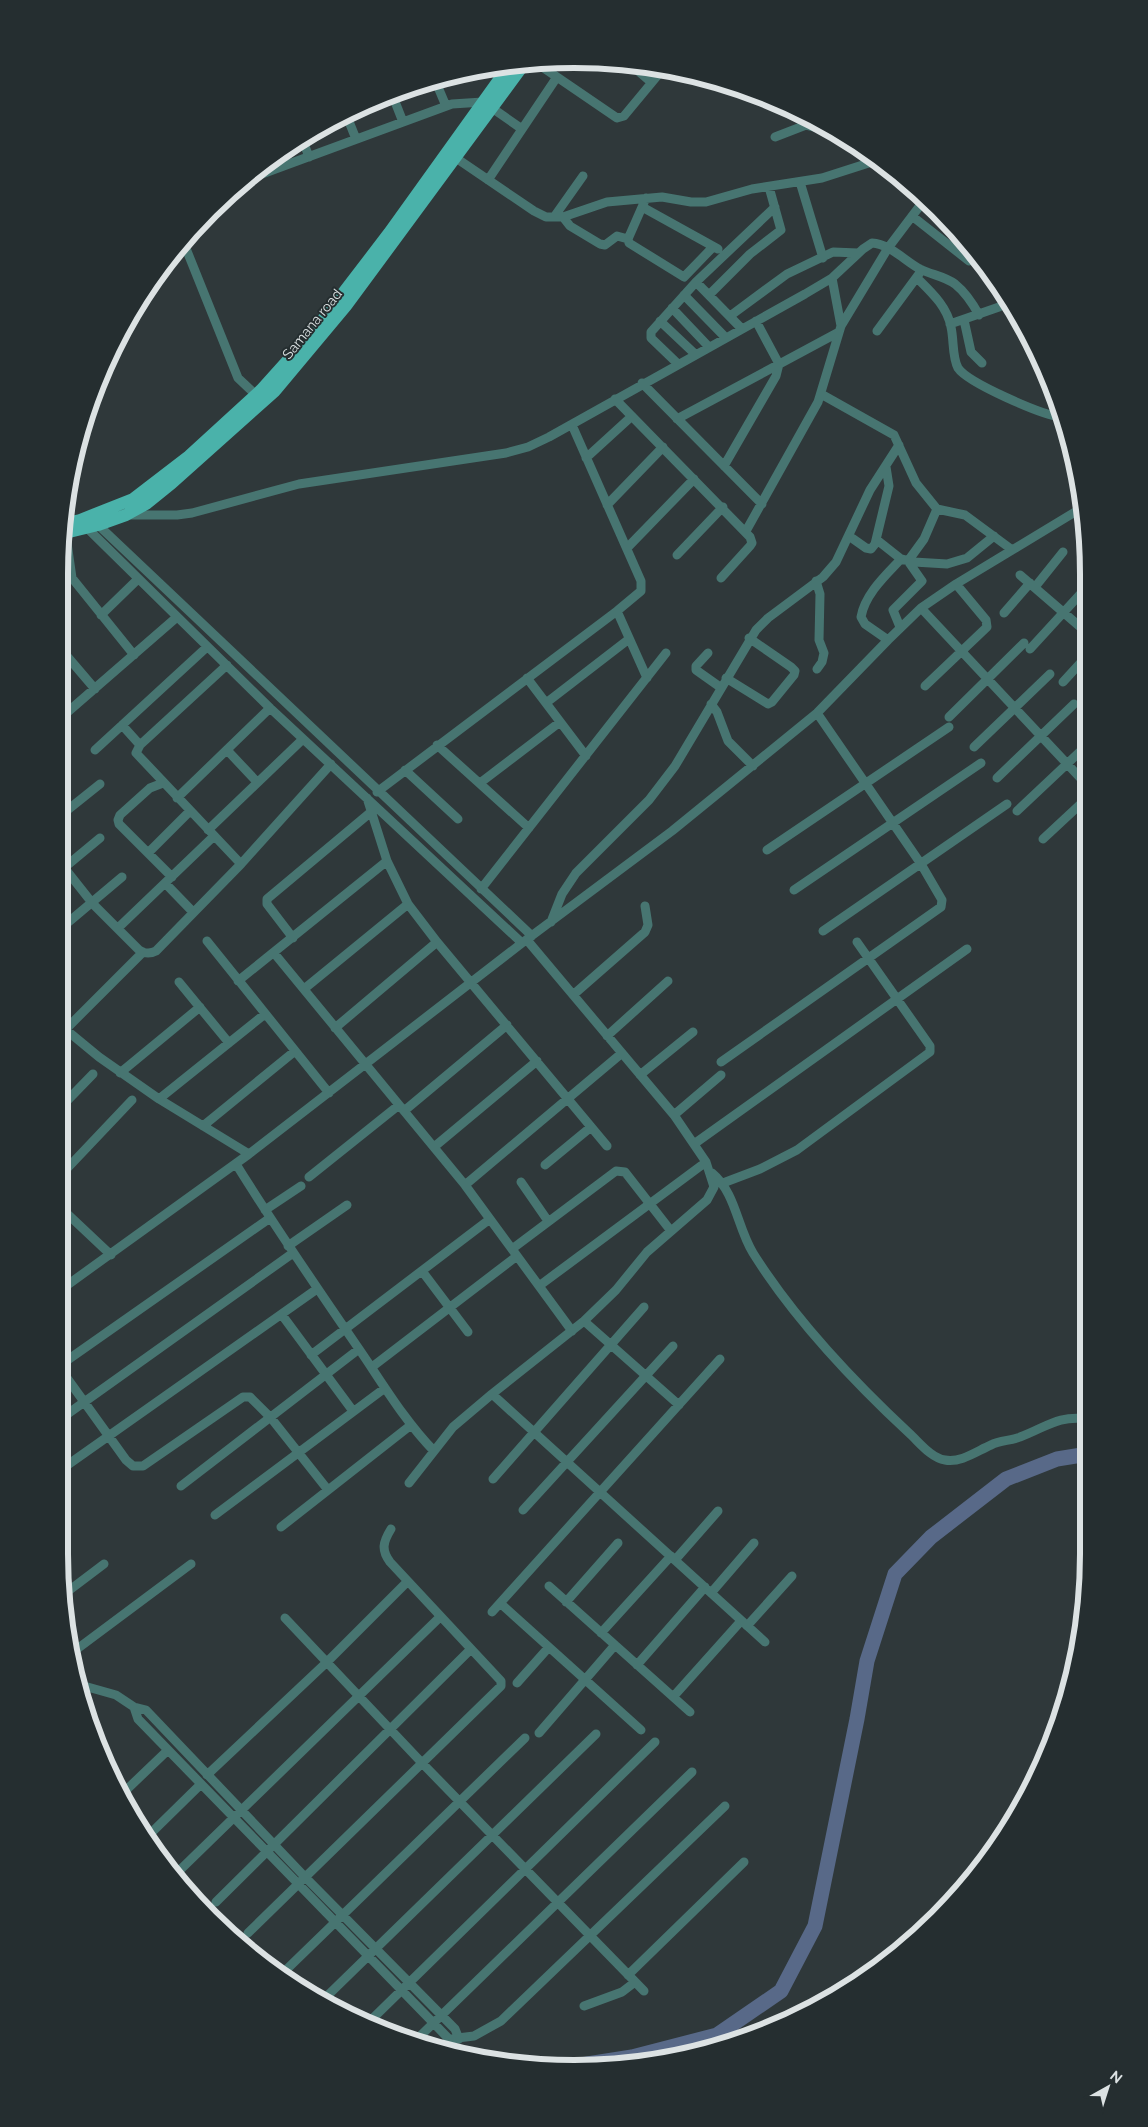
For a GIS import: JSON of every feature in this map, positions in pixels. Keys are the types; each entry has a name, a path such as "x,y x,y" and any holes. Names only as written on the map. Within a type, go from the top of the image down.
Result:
{"main road":[{"name":"Samana road","path":"89,523 148,489 189,456 256,394 314,331 487,105 517,71"},
{"name":"Samana road","path":"70,527 126,515 146,504 172,484 275,390 346,306 456,158 506,72"}],"street":[{"path":"545,69 617,118 624,116 658,75"},
{"path":"639,72 651,82"},
{"path":"488,180 557,77"},
{"path":"438,86 446,106"},
{"path":"395,100 403,122"},
{"path":"275,165 309,157 461,102 487,105 522,129"},
{"path":"349,121 356,140"},
{"path":"775,137 806,125 809,126"},
{"path":"305,145 309,157"},
{"path":"456,158 534,212 546,216 559,217 607,202 646,198 669,196 692,202 706,202 769,186 822,178 869,163"},
{"path":"559,217 583,176"},
{"path":"800,182 824,258"},
{"path":"710,295 750,254 779,232 782,227 769,186"},
{"path":"628,239 644,208 646,198"},
{"path":"746,531 821,394 840,329 888,248 920,205"},
{"path":"678,364 650,336 651,332 696,282 776,207"},
{"path":"644,208 726,254"},
{"path":"912,216 969,261"},
{"path":"559,217 570,226 603,245 617,236 628,239 629,243 682,277 686,276 713,246"},
{"path":"126,515 177,515 192,513 299,484 506,453 528,447 572,425 642,383 756,322 832,278 872,243 888,248 920,274 939,302 950,324 956,364 965,375 1040,412 1055,416"},
{"path":"187,248 238,378 256,394"},
{"path":"730,316 788,274 837,251 858,254"},
{"path":"920,274 941,275 956,285 974,305 979,315"},
{"path":"877,331 920,274"},
{"path":"832,278 840,329"},
{"path":"696,282 742,329"},
{"path":"684,295 726,338"},
{"path":"950,324 999,307"},
{"path":"672,308 709,347"},
{"path":"964,320 971,352 982,363"},
{"path":"660,321 695,354"},
{"path":"724,466 774,382 779,364 756,322"},
{"path":"677,419 840,329"},
{"path":"642,383 762,504"},
{"path":"821,394 891,433 899,445 916,483 936,509 965,515 1011,549"},
{"path":"615,399 746,531 752,543 721,578"},
{"path":"586,458 632,416"},
{"path":"377,792 637,595 642,586 572,425"},
{"path":"551,922 558,902 567,886 596,852 649,800 682,755 749,638 768,618 828,572 836,562 870,490 899,445"},
{"path":"607,505 663,447"},
{"path":"849,536 869,549 873,547 877,540 889,486 886,467"},
{"path":"627,548 694,479"},
{"path":"677,555 723,507"},
{"path":"888,640 866,624 861,617 872,592 924,539 936,509"},
{"path":"68,1286 236,1164 672,831 817,713 921,608 1011,549 1076,510"},
{"path":"89,523 138,579 270,708 527,940"},
{"path":"89,523 481,889 527,940 674,1115 706,1162 710,1172 714,1186 711,1196 647,1252 612,1294 584,1321 492,1394 431,1447 409,1483"},
{"path":"905,560 937,564 956,563 967,558 994,536"},
{"path":"877,540 905,560 922,581 893,610 900,628"},
{"path":"1004,613 1063,552"},
{"path":"68,559 72,578 134,655"},
{"path":"1020,575 1080,627"},
{"path":"101,615 138,579"},
{"path":"816,581 820,594 819,640 824,653 822,662 817,669"},
{"path":"925,686 985,630 987,623 956,584"},
{"path":"949,717 1064,613 1080,595"},
{"path":"921,608 1080,778"},
{"path":"616,611 647,678"},
{"path":"68,712 177,617"},
{"path":"726,678 768,704 772,702 794,674 795,671 791,667 749,638"},
{"path":"546,703 629,639"},
{"path":"95,750 207,646"},
{"path":"481,889 666,653"},
{"path":"708,653 696,666 696,670 720,687"},
{"path":"68,657 95,688"},
{"path":"1063,682 1080,663"},
{"path":"226,665 140,745 137,750 137,756 241,864"},
{"path":"974,746 1050,674"},
{"path":"527,678 586,756"},
{"path":"711,704 717,712 728,740 753,766"},
{"path":"997,778 1074,704"},
{"path":"177,798 270,708"},
{"path":"721,1062 941,907 942,900 921,864 817,713"},
{"path":"480,783 560,722"},
{"path":"122,725 140,745"},
{"path":"767,850 949,727"},
{"path":"118,928 172,876 257,782 303,738"},
{"path":"438,745 529,828"},
{"path":"227,750 257,782"},
{"path":"1017,811 1080,752"},
{"path":"794,890 981,763"},
{"path":"68,874 93,904 143,952 148,954 156,951 241,864 331,764"},
{"path":"405,770 458,819"},
{"path":"163,783 150,788 118,818 119,824 172,876"},
{"path":"68,810 100,784"},
{"path":"367,797 387,862 408,904 436,942 472,982 607,1146"},
{"path":"824,931 1007,804"},
{"path":"1044,839 1080,805"},
{"path":"148,853 190,811"},
{"path":"294,938 267,904 267,899 371,812"},
{"path":"68,861 100,838"},
{"path":"238,981 387,862"},
{"path":"68,923 93,904 122,877"},
{"path":"165,883 193,912"},
{"path":"304,989 408,904"},
{"path":"573,995 645,932 648,925 645,906"},
{"path":"207,942 329,1093"},
{"path":"335,1028 436,942"},
{"path":"723,1183 760,1170 797,1150 930,1052 930,1046 857,942"},
{"path":"694,1144 967,949"},
{"path":"68,1021 143,952"},
{"path":"274,953 465,1185 572,1331"},
{"path":"607,1036 668,981"},
{"path":"180,982 229,1043"},
{"path":"120,1073 200,1007"},
{"path":"159,1099 266,1014"},
{"path":"309,1177 402,1108 507,1025"},
{"path":"68,1031 120,1073 249,1154"},
{"path":"640,1075 692,1032"},
{"path":"203,1126 295,1051"},
{"path":"465,1185 622,1053"},
{"path":"434,1147 537,1062"},
{"path":"68,1100 93,1074"},
{"path":"674,1115 721,1075"},
{"path":"68,1168 132,1100"},
{"path":"545,1165 592,1127"},
{"path":"539,1286 651,1205 706,1162"},
{"path":"236,1164 317,1290 411,1425 431,1447"},
{"path":"372,1367 450,1307 548,1222 616,1171 625,1172 672,1231"},
{"path":"710,1172 723,1183 729,1192 745,1239 806,1325 846,1372 879,1405 939,1458 944,1460 959,1459 996,1442 1020,1438 1062,1418 1080,1418"},
{"path":"521,1182 548,1222"},
{"path":"265,1210 301,1186"},
{"path":"68,1414 290,1250 347,1204"},
{"path":"68,1214 112,1255"},
{"path":"68,1360 270,1218"},
{"path":"311,1355 490,1219"},
{"path":"422,1271 468,1332"},
{"path":"68,1465 317,1290"},
{"path":"492,1479 644,1307"},
{"path":"282,1314 353,1411"},
{"path":"584,1321 679,1405"},
{"path":"523,1510 673,1346"},
{"path":"181,1486 359,1349"},
{"path":"492,1612 720,1359"},
{"path":"68,1379 126,1460 138,1467 143,1466 242,1398 250,1397 254,1399 270,1418 328,1490"},
{"path":"215,1515 385,1388"},
{"path":"492,1394 765,1642"},
{"path":"282,1527 411,1425"},
{"path":"601,1633 718,1511"},
{"path":"248,1933 501,1686 501,1681 390,1562 384,1552 384,1543 391,1529"},
{"path":"566,1602 618,1543"},
{"path":"637,1665 754,1543"},
{"path":"69,1590 104,1564"},
{"path":"77,1649 191,1564"},
{"path":"673,1698 744,1623 792,1576"},
{"path":"207,1776 327,1662 407,1582"},
{"path":"549,1586 690,1712"},
{"path":"500,1603 641,1730"},
{"path":"180,1870 440,1617"},
{"path":"286,1618 458,1801 644,1991"},
{"path":"539,1733 615,1645"},
{"path":"517,1683 549,1647"},
{"path":"216,1902 471,1649"},
{"path":"86,1689 116,1695 132,1705 146,1710 240,1810 270,1847 340,1919 368,1955 449,2039 474,2036 488,2030 501,2021 725,1806"},
{"path":"132,1705 138,1719 233,1817 270,1847"},
{"path":"328,1995 596,1734"},
{"path":"287,1969 525,1738"},
{"path":"373,2018 656,1742"},
{"path":"127,1790 168,1750"},
{"path":"420,2036 692,1772"},
{"path":"152,1832 201,1784"},
{"path":"628,1975 744,1862"},
{"path":"340,1919 376,1948 455,2030 459,2039"},
{"path":"584,2006 622,1992 635,1982"}],"waterway":[{"path":"640,2055 717,2035 781,1991 815,1926 867,1661 895,1574 931,1537 1006,1479 1057,1459 1080,1455"}]}
